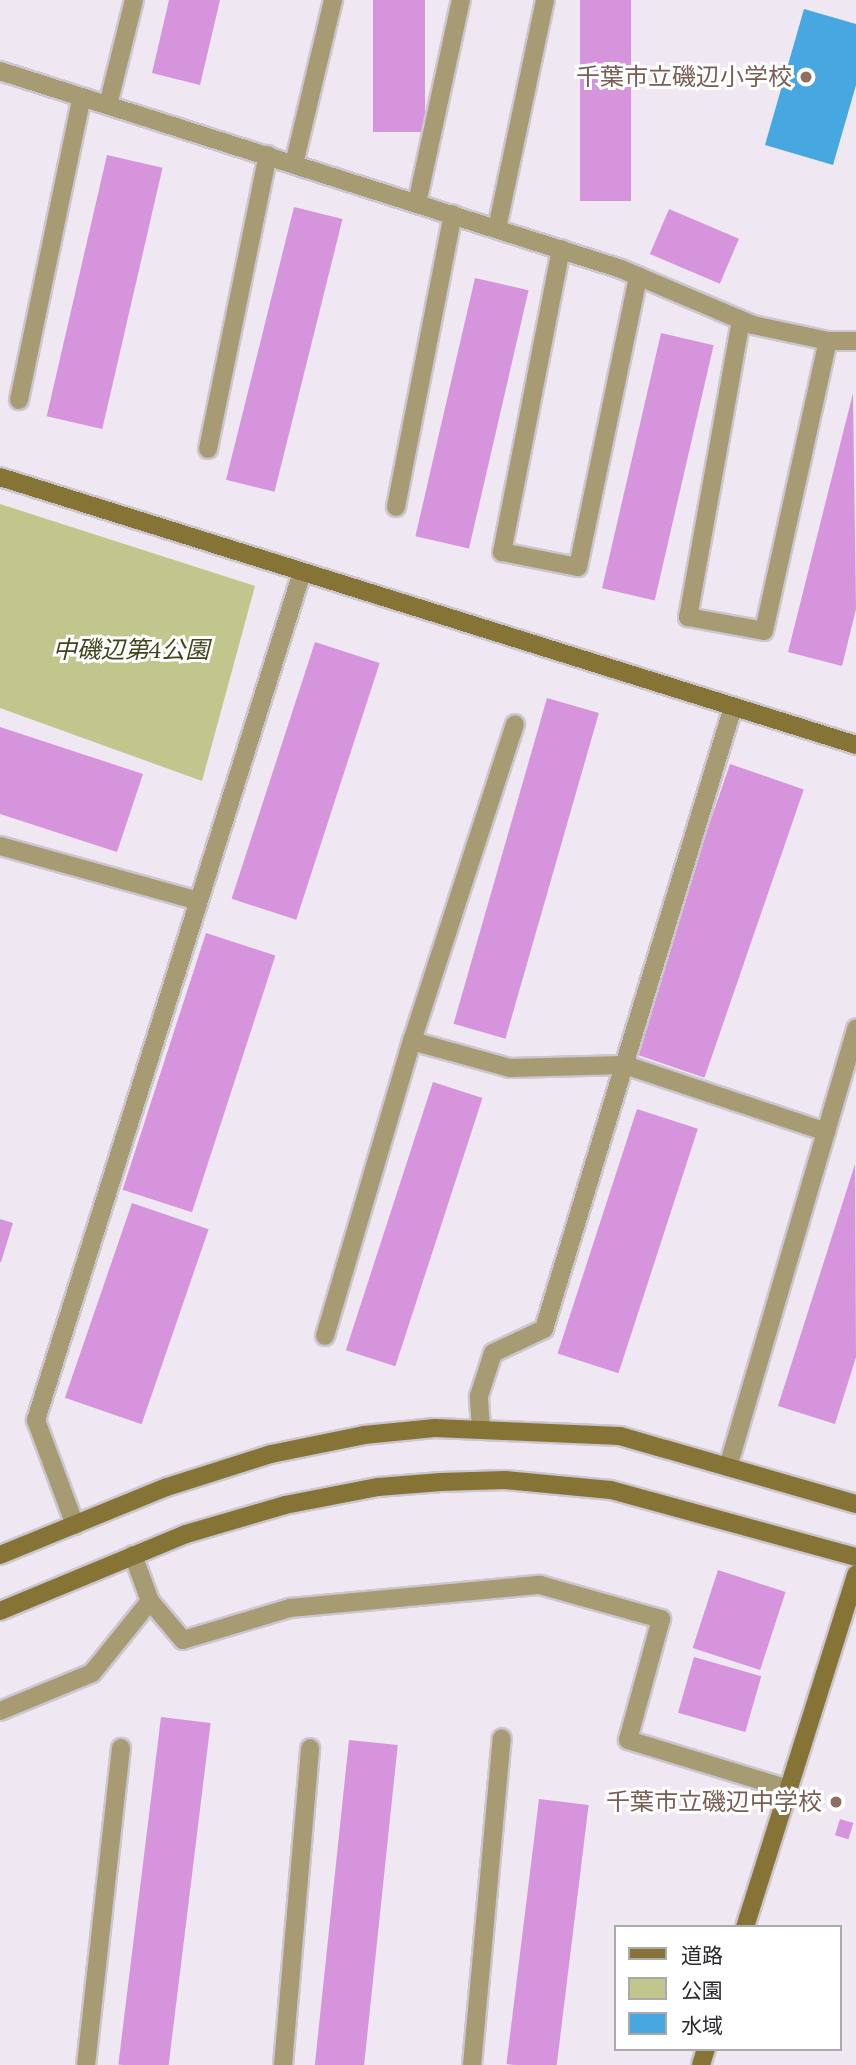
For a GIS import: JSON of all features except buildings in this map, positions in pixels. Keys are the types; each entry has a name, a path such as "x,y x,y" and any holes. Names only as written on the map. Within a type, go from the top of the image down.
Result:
{"street":[{"path":"108,105 134,0"},
{"path":"294,164 333,0"},
{"path":"417,203 461,0"},
{"path":"497,228 545,0"},
{"path":"0,71 561,249 638,276 741,320 828,341 856,341"},
{"path":"19,400 82,97"},
{"path":"208,449 268,155"},
{"path":"396,507 453,214"},
{"path":"561,249 502,552 578,567 638,276"},
{"path":"741,320 688,617 764,631 828,341"},
{"path":"0,477 856,746"},
{"path":"75,1525 36,1420 302,572"},
{"path":"481,1428 479,1396 493,1353 544,1329 733,707"},
{"path":"325,1336 412,1041 515,724"},
{"path":"0,846 198,901"},
{"path":"728,1467 856,1027"},
{"path":"412,1041 510,1068 625,1065 826,1132"},
{"path":"0,1555 167,1487 271,1454 364,1435 481,1428 620,1436 856,1504"},
{"path":"0,1611 186,1534 285,1505 378,1487 505,1480 611,1490 856,1558"},
{"path":"133,1555 150,1601 183,1640 290,1608 540,1586 660,1619 628,1740 788,1789"},
{"path":"746,1925 856,1574"},
{"path":"0,1711 92,1673 150,1601"},
{"path":"472,2065 502,1738"},
{"path":"86,2065 121,1748"},
{"path":"283,2065 310,1748"}],"green space":[{"name":"中磯辺第4公園","path":"0,504 255,586 202,781 0,708"}],"water":[{"path":"804,9 856,24 856,85 833,165 765,145"}],"place":[{"name":"千葉市立磯辺小学校","path":"806,77"},
{"name":"千葉市立磯辺中学校","path":"836,1802"}]}
